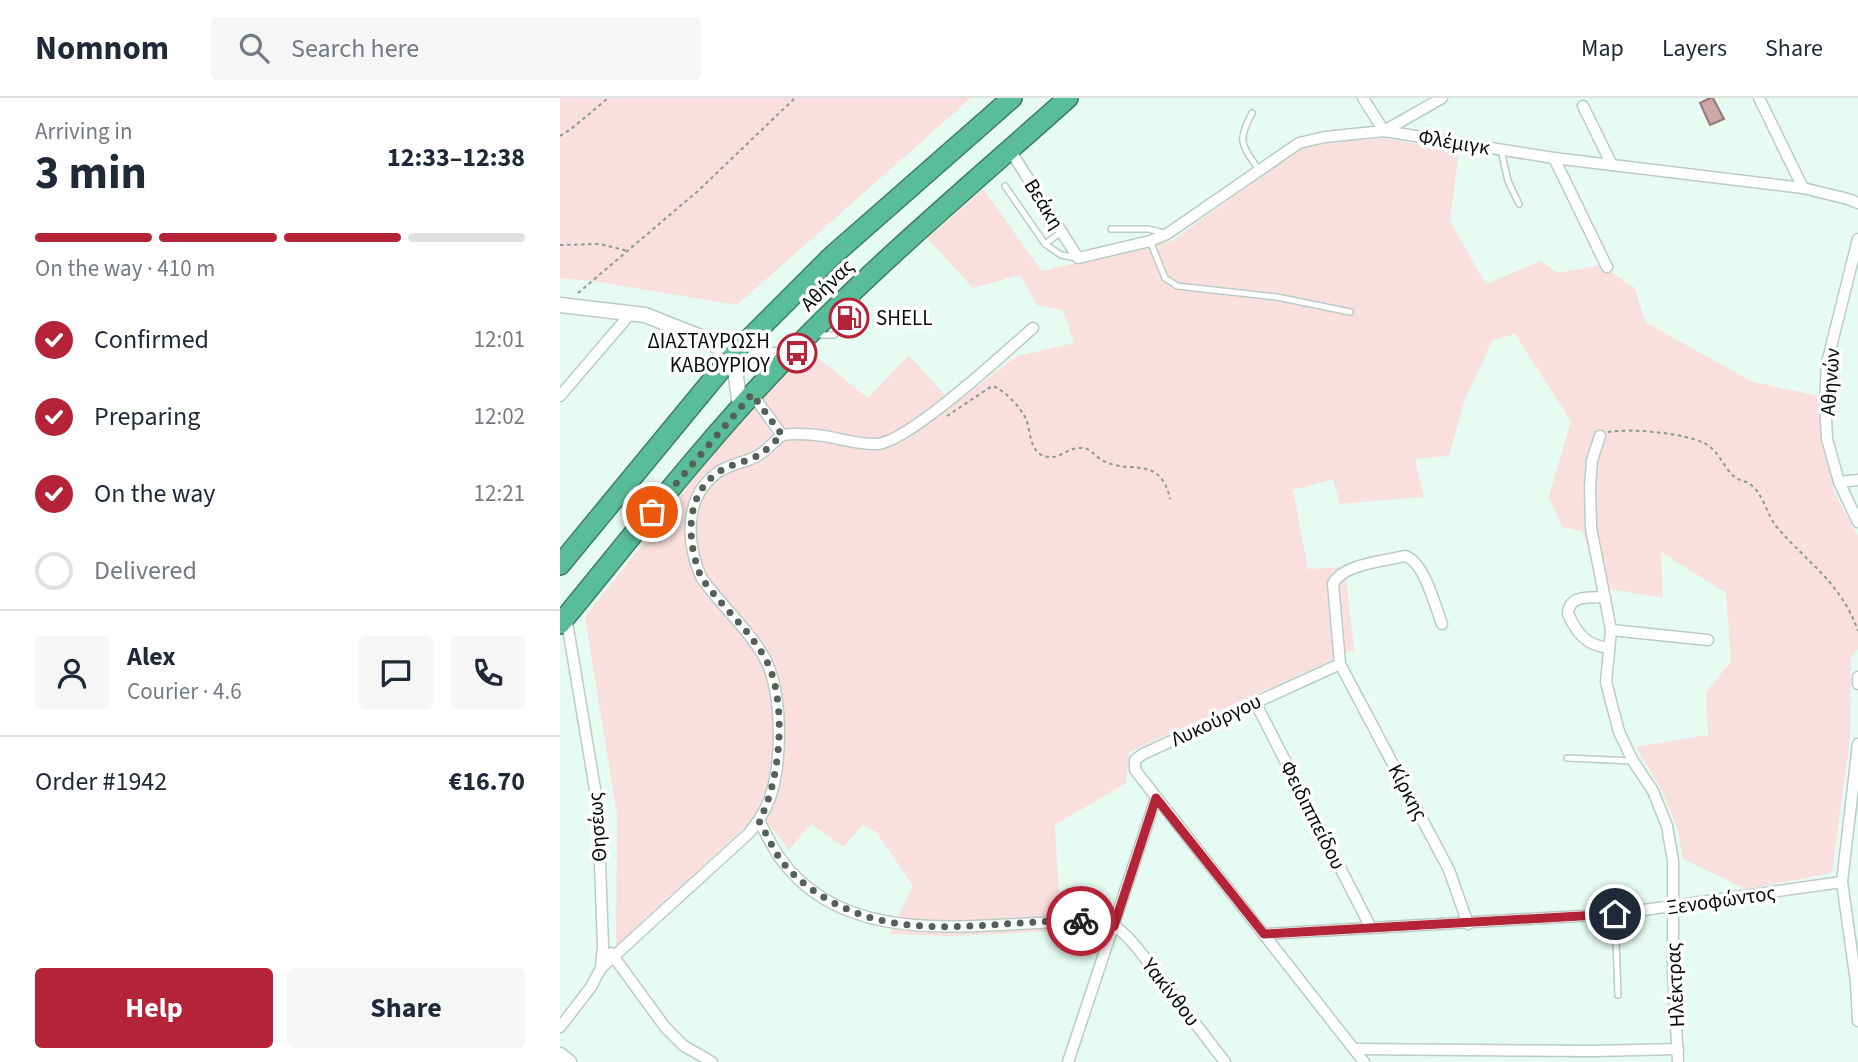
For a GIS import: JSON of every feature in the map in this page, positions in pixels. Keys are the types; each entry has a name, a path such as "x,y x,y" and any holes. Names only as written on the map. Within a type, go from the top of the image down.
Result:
{"highway":[{"name":"Αθήνας","path":"562,561 733,355 831,257 1012,98"},
{"name":"Αθήνας","path":"563,620 746,400 788,355 855,289 1068,98"}],"street":[{"path":"1363,98 1384,131 1442,98"},
{"path":"1759,98 1803,188"},
{"path":"1583,106 1612,165"},
{"name":"Φλέμιγκ","path":"1078,258 1150,241 1167,234 1298,143 1325,137 1384,131 1554,158 1803,188 1858,204"},
{"name":"Βεάκη","path":"1010,150 1078,258"},
{"path":"1554,158 1607,267"},
{"name":"Αθηνών","path":"1858,239 1826,363 1825,402 1827,439 1839,482 1858,522"},
{"path":"562,305 631,313 658,320 698,336 733,355 788,355"},
{"path":"560,396 631,313"},
{"path":"601,968 750,833 759,821 772,793 778,714 773,676 763,655 701,577 696,565 690,522 695,498 715,475 730,465 758,455 782,435 802,433 875,444 888,442 929,415 1032,328"},
{"path":"733,355 746,400 782,435"},
{"name":"Ηλέκτρας","path":"1600,436 1592,460 1590,500 1591,528 1611,630 1606,682 1619,732 1633,761 1653,791 1667,826 1673,861 1672,907 1678,1062"},
{"path":"1839,482 1858,480"},
{"path":"1340,664 1333,584 1336,578 1349,569 1405,556 1411,558 1420,568 1442,624"},
{"path":"1605,597 1576,599 1571,603 1568,614 1574,627 1587,641 1594,646 1609,648"},
{"name":"Θησέως","path":"560,1027 591,987 601,968 603,946 598,807 563,620"},
{"path":"1611,630 1708,640"},
{"name":"Λυκούργου","path":"1156,798 1135,771 1135,760 1143,754 1340,664"},
{"name":"Κίρκης","path":"1340,664 1449,870 1468,924"},
{"path":"1858,677 1858,684"},
{"name":"Φειδιππείδου","path":"1255,702 1371,928"},
{"path":"1858,744 1842,882 1856,982 1858,1021"},
{"path":"1068,1062 1156,798"},
{"path":"1156,798 1364,1062"},
{"path":"759,821 780,858 800,881 856,914 892,924 937,927 1072,921 1114,926"},
{"name":"Ξενοφώντος","path":"1264,934 1615,914 1842,882"},
{"name":"Υακίνθου","path":"1114,926 1138,949 1226,1062"},
{"path":"603,946 614,956 666,1027 684,1046 712,1062"},
{"path":"1354,1049 1678,1049"},
{"path":"560,1055 569,1062"}],"lane":[{"path":"1252,113 1242,132 1242,140 1259,170"},
{"path":"1501,150 1508,181 1519,204"},
{"path":"1005,186 1045,244 1061,255 1078,258"},
{"path":"1111,229 1149,229 1167,234"},
{"path":"1045,244 1061,232"},
{"path":"1150,241 1164,278 1177,286 1277,296 1350,313"},
{"path":"1567,758 1633,761"},
{"path":"1615,914 1618,995"}],"path":[{"path":"560,136 608,98"},
{"path":"562,305 699,190 795,98"},
{"path":"560,245 600,244 628,251"},
{"path":"944,418 992,386 999,388 1026,419 1034,449 1042,456 1056,457 1077,447 1089,448 1102,460 1118,465 1143,467 1156,474 1167,486 1170,499"},
{"path":"1600,436 1609,431 1624,429 1665,433 1703,442 1714,449 1723,464 1737,478 1751,485 1772,520 1788,540 1834,585 1854,618 1858,631"}],"shaded area":[{"path":"560,98 971,98 737,305 560,278"},
{"path":"1713,98 1724,119 1710,125 1700,103"},
{"path":"1383,138 1459,151 1450,222 1486,284 1541,261 1558,273 1600,265 1635,288 1645,322 1753,382 1818,396 1824,451 1834,492 1858,536 1858,649 1851,656 1850,739 1832,873 1746,889 1683,859 1677,827 1661,789 1636,747 1708,735 1706,692 1731,661 1726,593 1661,552 1663,598 1603,588 1582,531 1562,527 1549,497 1571,421 1515,334 1493,340 1465,399 1449,456 1415,459 1424,497 1340,504 1333,479 1293,490 1308,569 1345,567 1354,650 1129,752 1126,783 1055,825 1061,931 952,936 890,934 913,886 877,833 863,824 844,847 811,824 789,850 760,813 616,946 617,815 585,617 732,430 808,350 868,398 909,355 953,404 1017,356 1074,343 1063,310 1037,305 1020,275 973,288 927,238 983,189 1042,271 1172,241 1303,146"}],"way so far":[{"path":"652,512 752,394 782,435 758,455 730,465 715,475 695,498 690,530 696,565 701,577 757,646 773,676 778,714 777,752 772,793 759,821 780,858 800,881 856,914 892,924 937,927 1081,921"}],"place":[{"name":"SHELL","path":"849,318"},
{"name":"ΔΙΑΣΤΑΥΡΩΣΗ ΚΑΒΟΥΡΙΟΥ","path":"797,353"}],"route":[{"path":"1081,921 1114,926 1156,798 1264,934 1615,914"}]}
